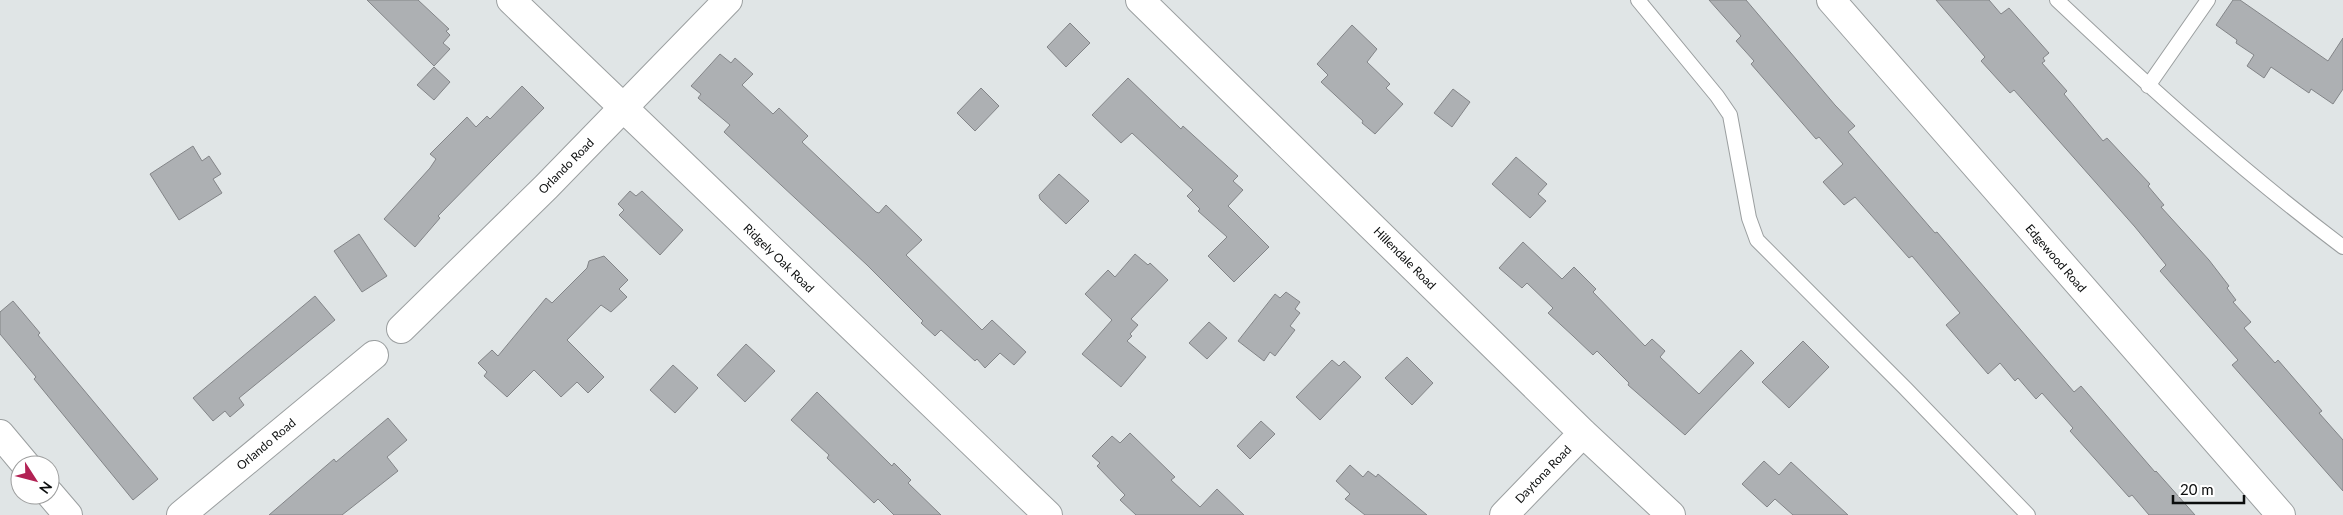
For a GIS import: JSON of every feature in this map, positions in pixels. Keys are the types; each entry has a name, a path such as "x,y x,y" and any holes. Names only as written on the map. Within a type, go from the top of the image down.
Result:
{"street":[{"name":"Ridgely Oak Road","path":"512,0 623,109 1048,515"},
{"name":"Orlando Road","path":"401,329 623,109 728,0"},
{"name":"Hillendale Road","path":"1140,0 1583,433 1671,515"},
{"name":"Edgewood Road","path":"1831,0 2281,515"},
{"name":"Orlando Road","path":"181,515 374,355"},
{"name":"Daytona Road","path":"1504,515 1583,433"},
{"path":"0,434 18,455"},
{"path":"59,505 68,515"}],"lane":[{"path":"1638,0 1730,114 1749,218 1757,240 1905,388 2028,515"},
{"path":"2058,0 2148,86 2279,198 2343,247"},
{"path":"2148,86 2208,0"}],"building":[{"path":"367,0 418,0 449,29 446,31 450,35 443,43 450,49 434,66"},
{"path":"1709,0 1746,0 1855,126 1848,132 1935,233 1937,232 2074,392 2081,386 2195,515 2149,515 2132,495 2129,497 2070,431 2073,428 2042,393 2036,399 2018,378 2015,381 2000,363 1988,374 1946,325 1960,313 1912,256 1909,258 1855,197 1844,205 1823,182 1843,164 1819,137 1816,139 1751,64 1754,61 1736,41 1741,36"},
{"path":"1936,0 1989,0 2001,14 2009,8 2049,53 2043,58 2045,61 2042,63 2067,91 2064,94 2103,141 2107,138 2150,184 2148,186 2164,205 2161,207 2209,260 2229,286 2227,288 2236,300 2233,302 2251,322 2244,328 2275,363 2278,360 2322,411 2319,413 2343,440 2343,491 2232,365 2238,360 2160,271 2166,265 2135,227 2014,90 2010,93 1981,61 1985,57"},
{"path":"2233,0 2240,0 2328,61 2343,38 2343,89 2333,104 2311,89 2309,93 2271,67 2264,78 2247,66 2254,55 2236,43 2237,40 2216,25"},
{"path":"1070,23 1090,43 1066,67 1047,47"},
{"path":"1352,25 1377,49 1367,62 1390,84 1386,88 1403,104 1375,134 1321,82 1328,75 1317,64"},
{"path":"720,54 731,63 735,58 753,74 742,85 773,114 779,108 808,136 802,142 876,212 879,213 886,205 922,240 906,255 982,330 992,320 1026,352 1014,365 1000,353 985,368 977,359 975,361 941,330 935,336 921,323 923,321 867,265 724,132 730,125 698,98 701,94 691,86"},
{"path":"434,67 450,82 434,100 417,85"},
{"path":"1128,78 1181,129 1183,126 1238,176 1233,181 1243,190 1228,206 1269,247 1234,282 1208,256 1227,237 1198,211 1200,209 1187,196 1193,190 1132,133 1121,143 1092,115"},
{"path":"522,86 544,108 438,216 440,218 415,247 384,219 430,168 436,159 430,154 467,117 476,127 487,116 490,119"},
{"path":"981,88 999,106 975,131 957,113"},
{"path":"1453,89 1470,102 1452,127 1434,113"},
{"path":"193,146 202,161 209,156 221,174 213,179 222,193 179,220 150,174"},
{"path":"1516,157 1547,184 1538,194 1546,201 1530,218 1492,184"},
{"path":"1059,174 1089,201 1066,224 1040,199 1039,195"},
{"path":"630,191 636,196 642,191 683,230 660,255 619,215 624,210 618,204"},
{"path":"359,234 387,276 362,292 334,251"},
{"path":"1523,242 1562,279 1574,267 1596,289 1593,292 1645,346 1652,339 1665,351 1660,357 1699,394 1741,350 1754,363 1685,435 1628,385 1629,383 1597,351 1593,355 1548,313 1553,308 1527,283 1522,288 1499,268"},
{"path":"1135,254 1148,265 1150,263 1168,280 1131,319 1138,325 1127,341 1146,357 1121,387 1082,354 1112,320 1085,294 1108,270 1115,277"},
{"path":"604,256 628,280 619,289 627,297 611,312 601,305 567,340 604,377 588,393 577,382 561,397 534,370 507,397 484,376 487,372 478,363 492,350 498,356 546,298 552,303 587,268 589,261"},
{"path":"1286,292 1300,302 1295,309 1300,313 1290,326 1295,330 1275,356 1270,352 1264,361 1238,341 1275,294 1280,298"},
{"path":"315,296 335,320 239,398 244,405 230,417 225,411 213,421 193,398"},
{"path":"13,301 40,333 38,335 158,479 133,500 34,379 36,377 0,334 0,312"},
{"path":"1209,322 1227,338 1207,359 1189,343"},
{"path":"1803,341 1829,367 1789,408 1762,382"},
{"path":"746,344 775,371 745,402 717,375"},
{"path":"1407,357 1433,383 1412,405 1385,378"},
{"path":"1332,360 1339,366 1344,361 1361,377 1320,420 1296,397"},
{"path":"673,365 698,388 675,413 650,390"},
{"path":"817,392 892,466 894,463 911,480 908,483 941,515 894,515 878,499 874,503 827,458 829,455 791,420"},
{"path":"388,418 407,440 387,457 398,471 342,515 269,515 334,459 336,462"},
{"path":"1261,421 1275,434 1250,459 1237,446"},
{"path":"1130,433 1175,477 1171,480 1200,507 1217,489 1244,515 1136,515 1120,500 1125,495 1097,466 1100,463 1092,456 1112,436 1120,443"},
{"path":"1764,461 1779,475 1791,462 1848,515 1793,515 1775,499 1767,507 1742,484"},
{"path":"1350,465 1363,477 1368,471 1376,477 1378,474 1427,515 1365,515 1345,499 1350,494 1336,481"}]}
